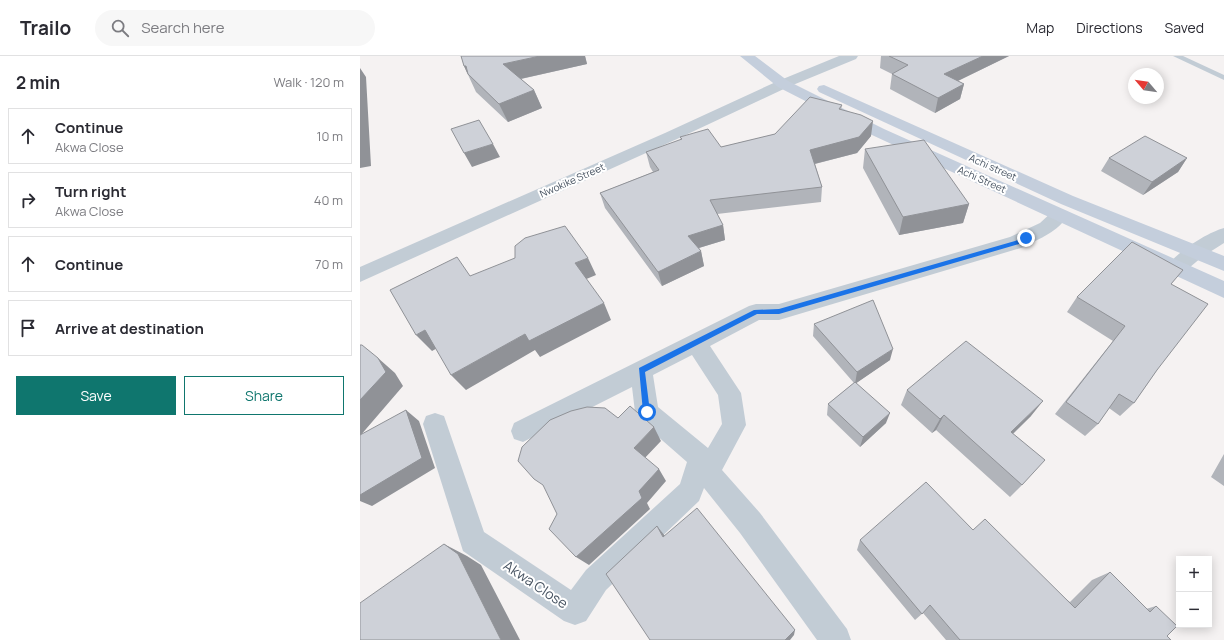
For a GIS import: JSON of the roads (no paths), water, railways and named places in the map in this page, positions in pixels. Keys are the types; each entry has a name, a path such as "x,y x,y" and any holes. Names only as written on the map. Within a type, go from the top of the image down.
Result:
{"street":[{"name":"Achi Street","path":"747,56 783,84 878,132 1224,290"},
{"name":"Achi street","path":"768,56 801,77 945,145 1060,197 1224,264"},
{"name":"Nwokike Street","path":"360,275 671,136 783,84 851,56"},
{"path":"523,430 756,312 779,312 1017,242 1047,227 1059,215"},
{"path":"1176,268 1195,252 1224,234"},
{"name":"Akwa Close","path":"435,424 473,541 575,610 596,580 690,492 704,465 734,425 729,393 696,342"},
{"path":"641,370 647,412 704,465 750,523 836,640"}],"lane":[{"path":"1177,56 1224,78"}]}
